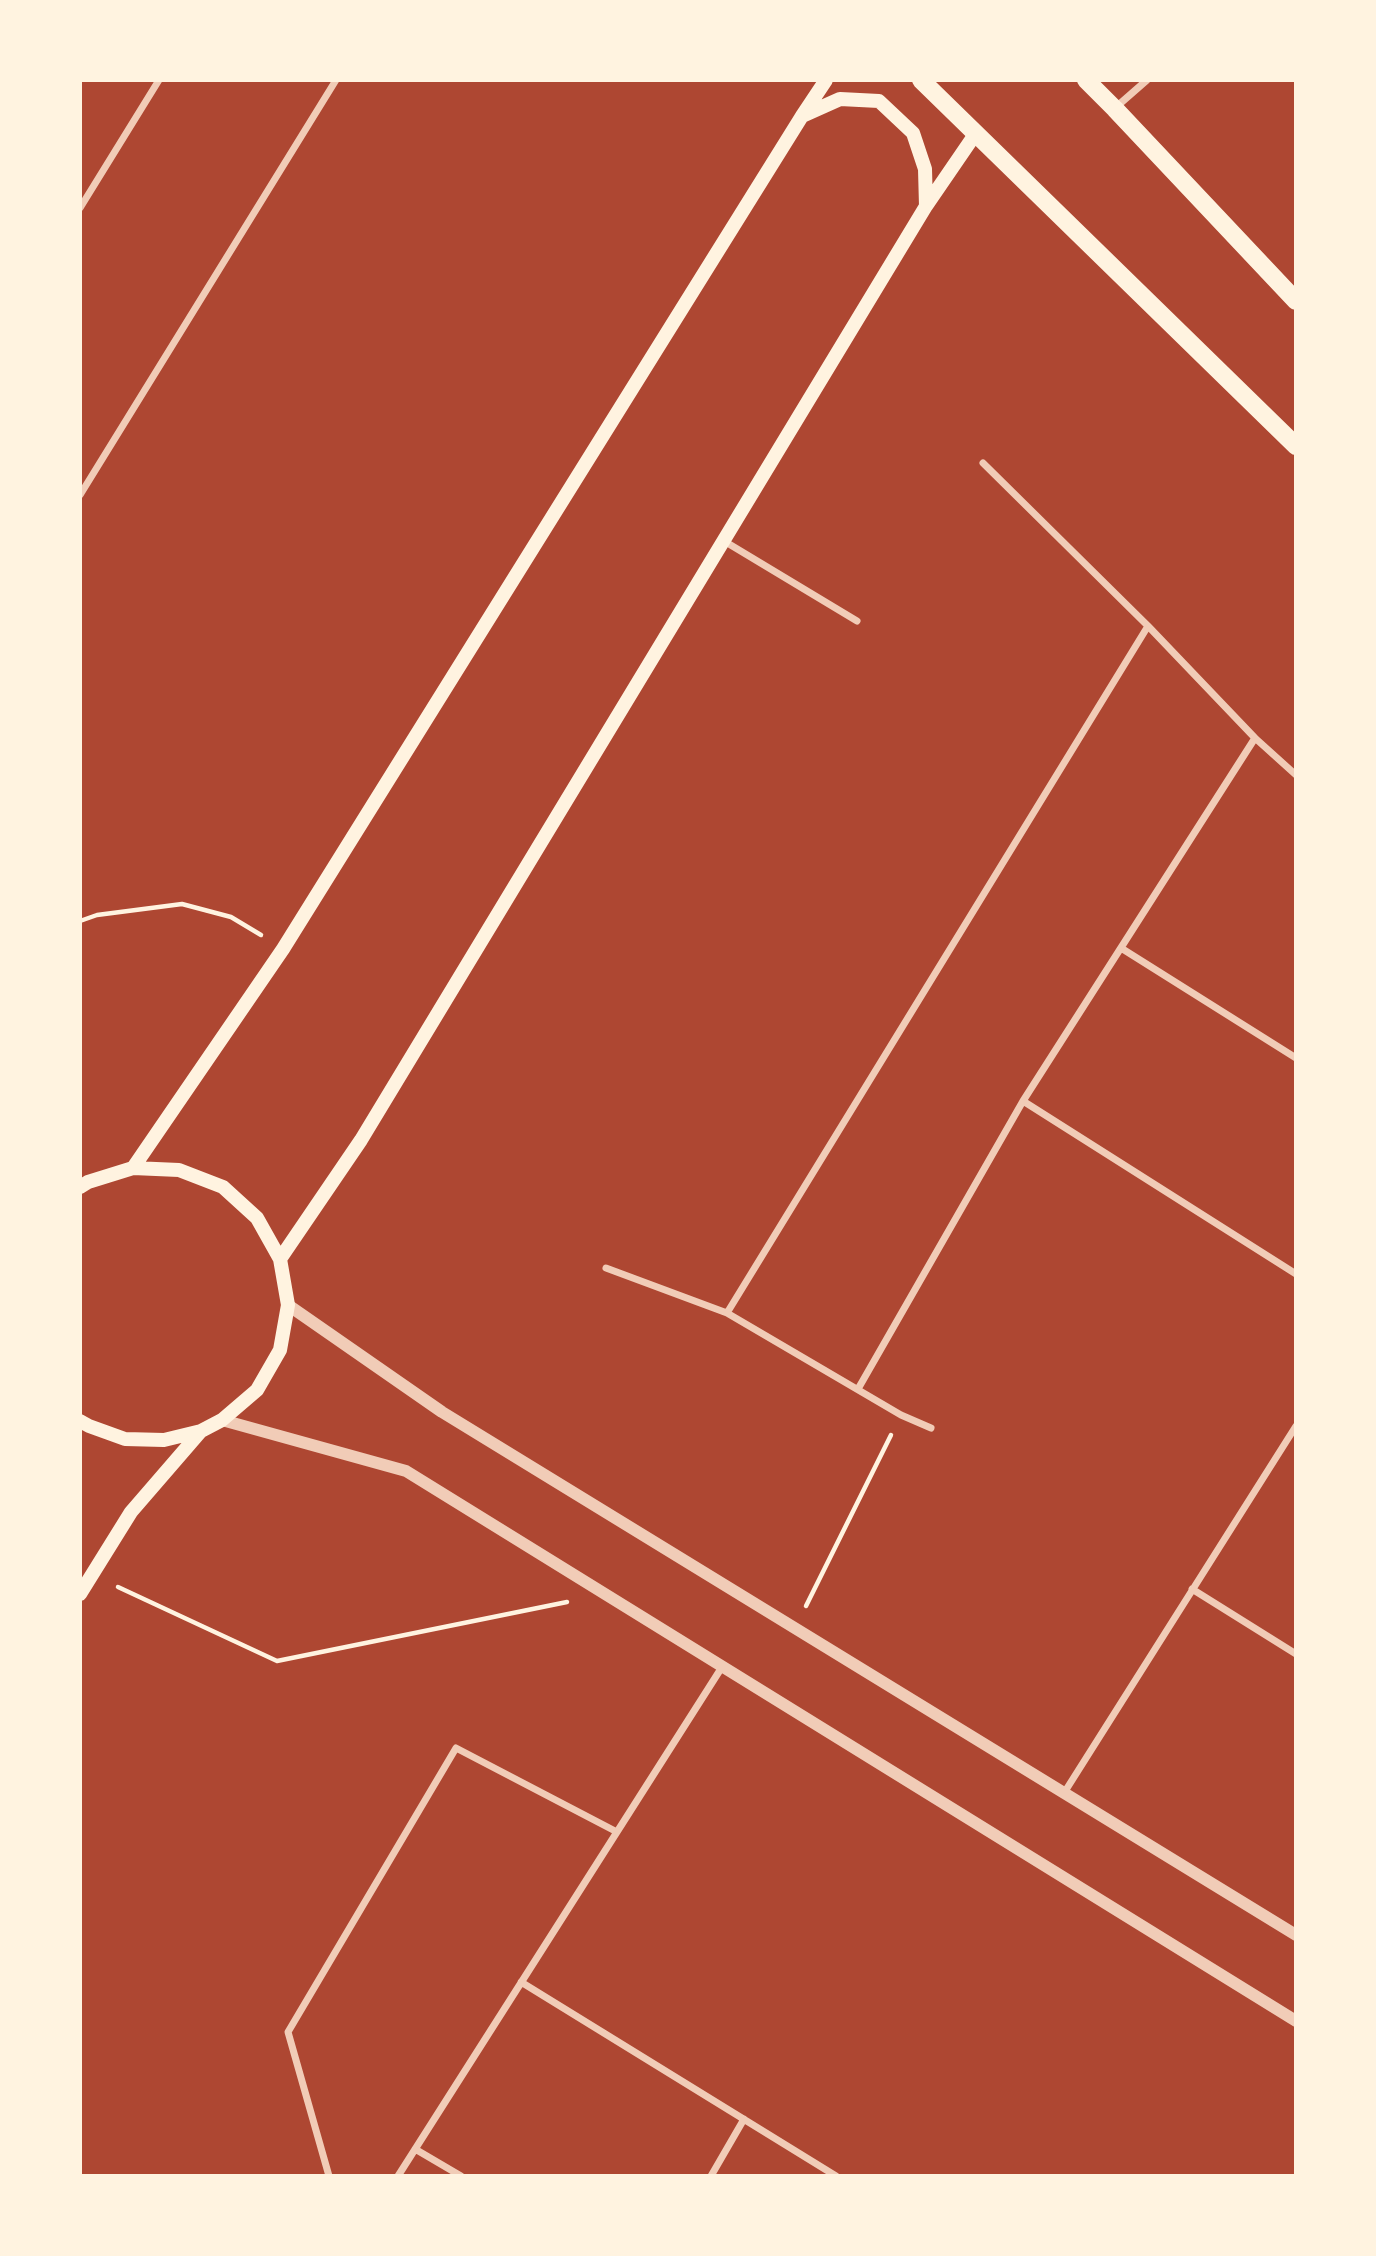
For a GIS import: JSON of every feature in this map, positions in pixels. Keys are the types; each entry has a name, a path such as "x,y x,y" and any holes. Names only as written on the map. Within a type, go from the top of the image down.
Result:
{"main road":[{"path":"133,1168 283,949 826,80"},
{"path":"921,80 1296,446"},
{"path":"1086,80 1296,301"},
{"path":"802,116 840,99 879,101 913,133 925,169 926,206"},
{"path":"280,1259 361,1140 926,206 976,133"},
{"path":"80,1421 125,1439 164,1440 201,1431 222,1420 257,1390 280,1350 288,1305 280,1259 257,1218 223,1187 179,1170 133,1168 83,1182"},
{"path":"80,1594 131,1512 201,1431"}],"street":[{"path":"80,208 159,80"},
{"path":"80,495 336,80"},
{"path":"1115,109 1147,80"},
{"path":"983,463 1148,626 1255,738 1296,775"},
{"path":"723,540 857,621"},
{"path":"727,1313 1148,626"},
{"path":"858,1389 1023,1101 1255,738"},
{"path":"1121,948 1296,1058"},
{"path":"1023,1101 1296,1274"},
{"path":"606,1268 727,1313 901,1415 931,1428"},
{"path":"288,1305 442,1412 1296,1935"},
{"path":"222,1420 406,1471 1296,2021"},
{"path":"1064,1793 1296,1426"},
{"path":"1192,1589 1296,1654"},
{"path":"398,2175 722,1667"},
{"path":"329,2175 288,2032 456,1748 617,1832"},
{"path":"521,1982 836,2175"},
{"path":"711,2175 744,2119"},
{"path":"415,2149 461,2175"}],"path":[{"path":"80,921 97,915 183,904 232,917 283,949"},
{"path":"795,1628 901,1415"},
{"path":"92,1574 277,1661 604,1594"}],"shaded area":[{"path":"80,81 1295,81 1295,2175 81,2175"}]}
